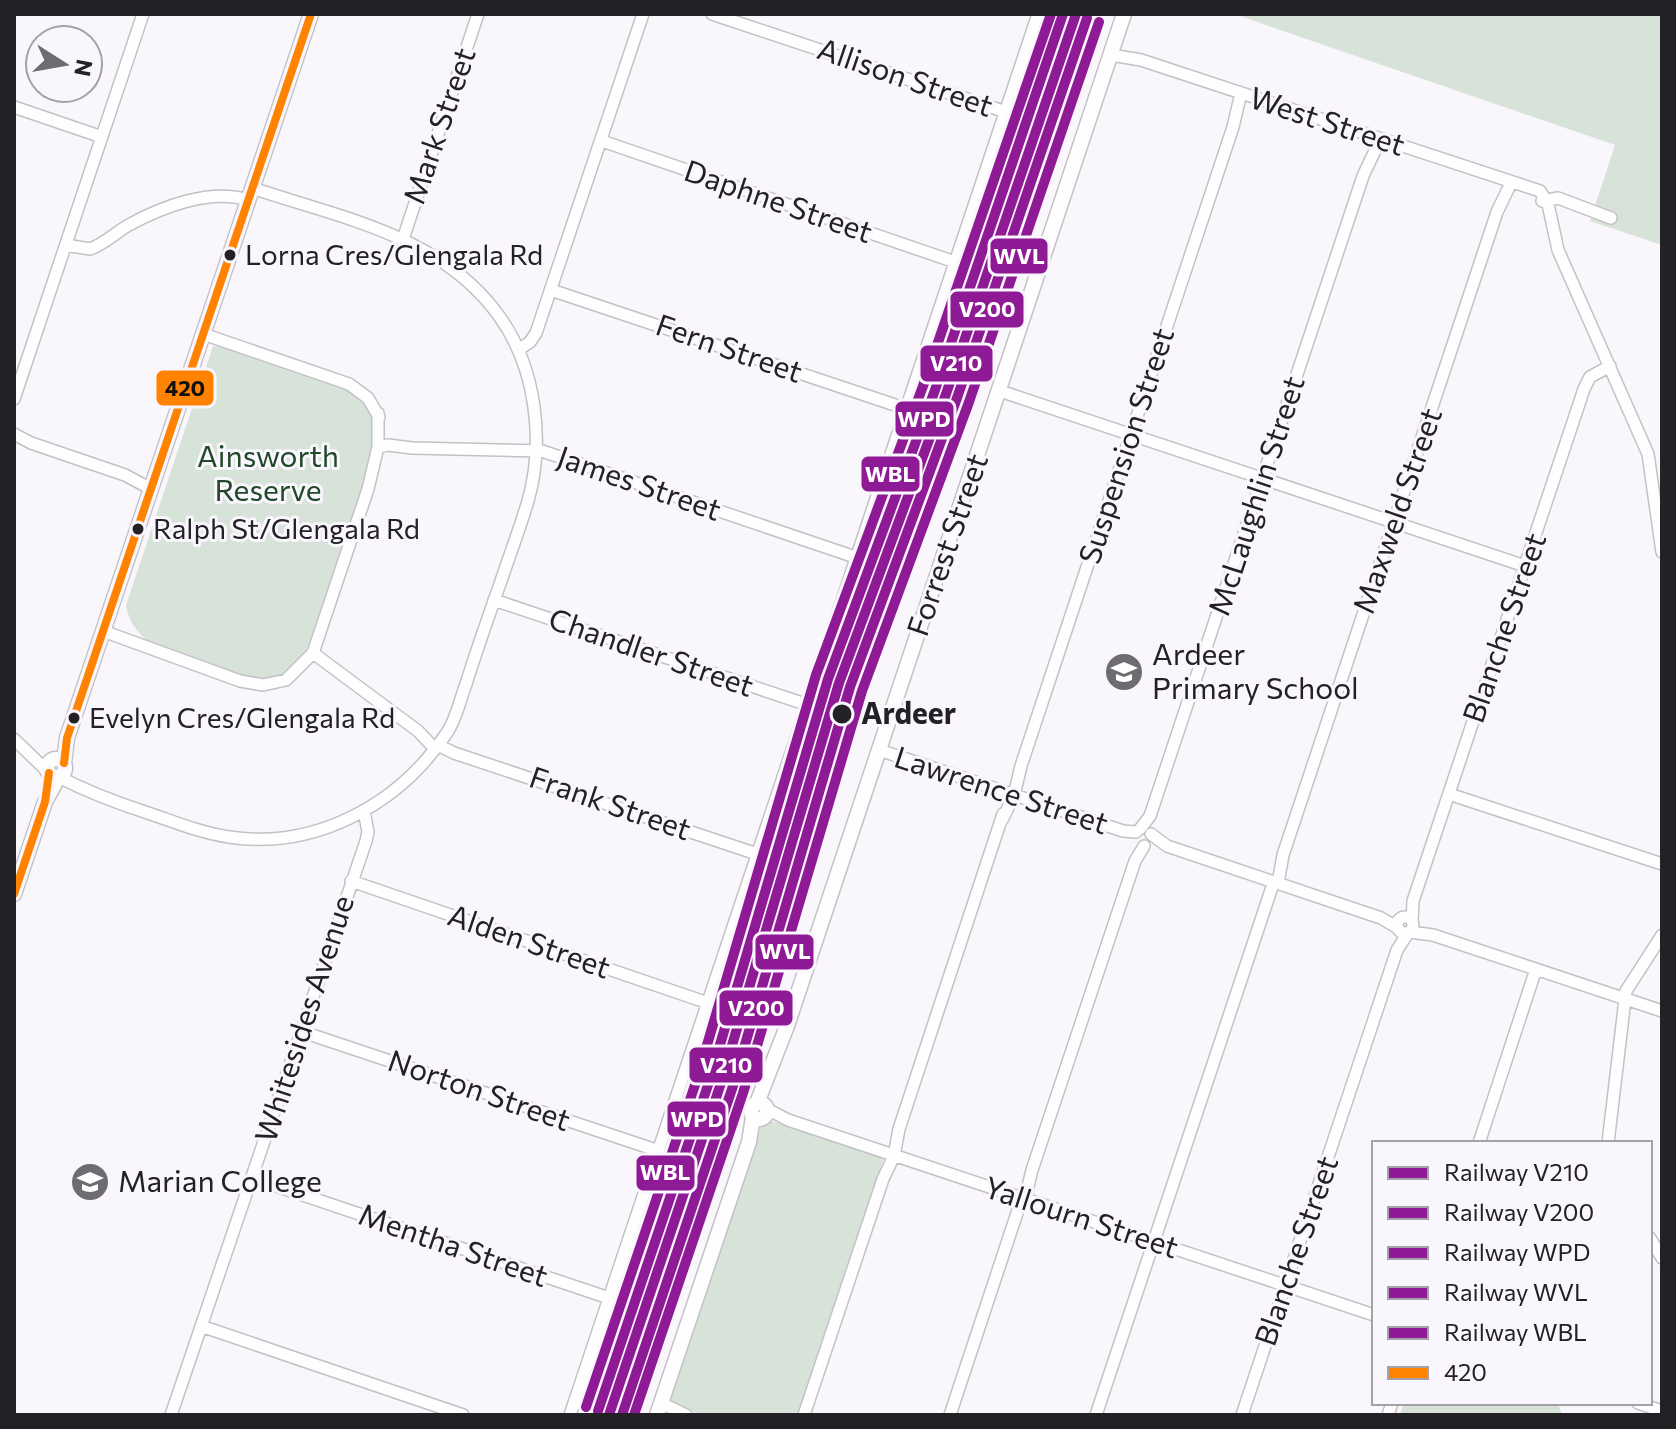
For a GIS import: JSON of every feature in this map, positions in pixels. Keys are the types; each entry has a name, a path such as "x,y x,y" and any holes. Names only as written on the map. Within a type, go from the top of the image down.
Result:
{"street":[{"path":"14,399 143,14"},
{"path":"14,894 311,14"},
{"name":"Mark Street","path":"403,239 478,14"},
{"path":"518,350 530,342 536,333 643,14"},
{"name":"Allison Street","path":"712,14 1006,112"},
{"path":"570,1415 1038,14"},
{"name":"Forrest Street","path":"659,1409 761,1112 770,1075 1124,14"},
{"name":"West Street","path":"1112,50 1509,183 1544,200 1558,198 1611,218"},
{"name":"Suspension Street","path":"804,1415 1244,94"},
{"path":"14,107 102,137"},
{"name":"McLaughlin Street","path":"950,1415 1375,138"},
{"name":"Daphne Street","path":"602,141 955,262"},
{"name":"Maxweld Street","path":"1096,1415 1509,183"},
{"path":"14,739 81,789 188,827 241,839 302,835 359,814 398,788 439,743 452,723 529,499 536,450 532,395 518,350 500,318 463,276 437,257 403,239 250,194 183,202 134,222 95,247 68,242"},
{"path":"1544,200 1546,229 1648,454 1662,552"},
{"name":"Fern Street","path":"551,290 907,409"},
{"path":"103,631 212,672 263,685 286,680 313,653 382,448 378,413 368,398 349,384 203,334"},
{"name":"Blanche Street","path":"1242,1415 1584,389 1590,377 1610,366"},
{"path":"1000,391 1525,566"},
{"path":"14,434 31,443 153,484"},
{"path":"14,441 31,443"},
{"name":"James Street","path":"382,448 536,450 858,558"},
{"name":"Chandler Street","path":"494,600 808,705"},
{"name":"Frank Street","path":"313,653 447,751 757,854"},
{"name":"Lawrence Street","path":"879,750 1662,1011"},
{"path":"1449,794 1662,864"},
{"name":"Whitesides Avenue","path":"171,1415 361,850 359,814"},
{"name":"Alden Street","path":"351,881 708,1003"},
{"path":"1608,1141 1627,987 1662,935"},
{"path":"1480,1141 1536,969"},
{"name":"Norton Street","path":"300,1031 659,1151"},
{"name":"Yallourn Street","path":"761,1112 1372,1314"},
{"name":"Mentha Street","path":"252,1178 609,1298"},
{"path":"201,1326 463,1415"},
{"path":"659,1409 685,1415"}],"green space":[{"path":"1234,14 1662,14 1662,245 1590,221 1615,145"},
{"name":"Ainsworth Reserve","path":"213,346 225,347 348,389 368,410 373,424 375,452 307,649 291,668 269,679 227,671 157,647 137,630 126,605"},
{"path":"768,1120 884,1158 798,1415 703,1415 667,1403 762,1124"},
{"path":"1403,1405 1559,1405 1562,1415 1400,1415"}],"rail line":[{"name":"WBL","path":"586,1407 697,1079 816,675 923,386 1051,14"},
{"name":"WPD","path":"598,1411 709,1082 828,679 935,390 1063,14"},
{"name":"V210","path":"609,1415 720,1086 839,683 946,394 1076,14"},
{"name":"V200","path":"622,1415 732,1089 850,687 957,398 1087,18"},
{"name":"WVL","path":"634,1415 743,1093 862,691 969,402 1099,22"}],"transit line":[{"name":"420","path":"64,763 67,738 311,14"},
{"name":"420","path":"14,894 45,802 49,773"}],"place":[{"name":"Lorna Cres/Glengala Rd","path":"230,255"},
{"name":"Ralph St/Glengala Rd","path":"138,529"},
{"name":"Ardeer Primary School","path":"1124,672"},
{"name":"Ardeer","path":"842,714"},
{"name":"Evelyn Cres/Glengala Rd","path":"74,718"},
{"name":"Marian College","path":"90,1182"}]}
